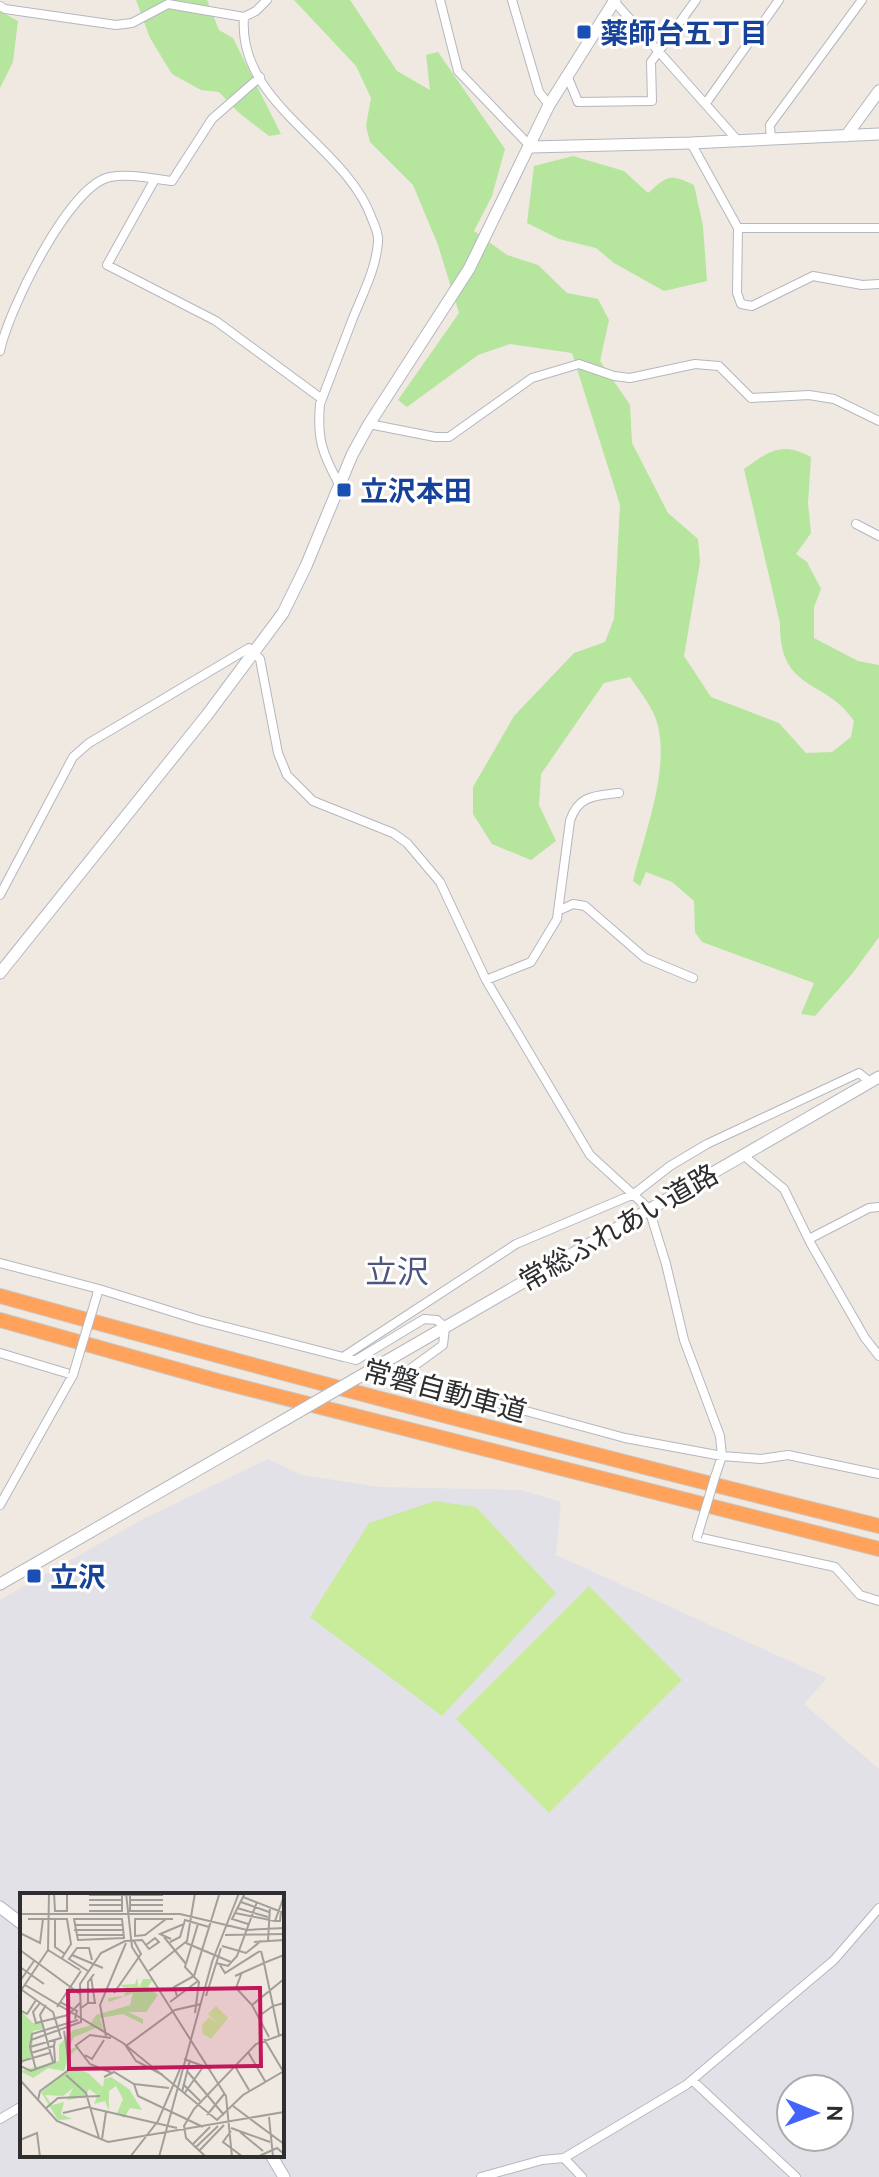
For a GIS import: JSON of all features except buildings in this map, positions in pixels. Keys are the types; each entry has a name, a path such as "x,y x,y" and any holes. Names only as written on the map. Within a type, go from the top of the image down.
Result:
{"highway":[{"name":"常磐自動車道","path":"0,1296 224,1359 879,1526"},
{"name":"常磐自動車道","path":"0,1320 403,1429 879,1549"}],"street":[{"path":"0,6 116,25 132,23 168,4 244,17 267,0"},
{"path":"440,0 458,71 531,147 739,142 879,134"},
{"path":"512,0 539,92 549,105"},
{"path":"565,77 578,102 652,101 651,62 696,0"},
{"path":"706,103 779,0"},
{"path":"771,140 770,125 862,0"},
{"path":"0,973 207,715 283,613 339,484 369,424 469,269 549,105 614,1 739,142"},
{"path":"244,17 243,31 254,67 272,98 334,160 367,204 379,238 374,266 322,399 318,428 322,453 339,484"},
{"path":"0,351 4,333 48,241 93,184 111,177 172,181 212,119 260,77"},
{"path":"846,136 879,91"},
{"path":"691,143 738,228 737,293 741,304 752,306 813,276 862,285 879,284"},
{"path":"155,179 107,265 216,321 322,399"},
{"path":"738,228 879,228"},
{"path":"369,424 449,437 532,378 579,364 630,378 695,364 719,366 751,398 809,395 834,399 879,421"},
{"path":"856,524 878,532"},
{"path":"0,895 73,757 89,743 249,648 254,652 260,659 278,753 287,775 313,801 393,833 407,843 440,882 486,980 590,1155 649,1209 684,1340 720,1436 722,1456 697,1537 835,1567 860,1595 879,1601"},
{"path":"486,980 531,962 557,919 574,808 584,800 619,793"},
{"path":"558,911 573,904 585,906 645,958 693,978"},
{"path":"343,1357 516,1244 634,1194 670,1166 707,1144 859,1073 874,1080"},
{"name":"常総ふれあい道路","path":"0,1584 874,1080"},
{"path":"743,1155 784,1189 865,1338 879,1356"},
{"path":"809,1239 869,1208 879,1207"},
{"path":"0,1263 199,1320 356,1360 424,1319 437,1320 445,1327 443,1345 406,1372 405,1378 625,1438 722,1456 761,1459 788,1455 879,1474"},
{"path":"0,1505 73,1375 98,1292"},
{"path":"0,1353 73,1375"},
{"path":"0,1907 20,1922"},
{"path":"481,2177 564,2158 692,2080 834,1960 879,1908"},
{"path":"692,2080 796,2177"},
{"path":"0,2119 20,2107"},
{"path":"272,2157 284,2177"},
{"path":"564,2158 582,2177"}],"shaded area":[{"path":"268,1459 302,1475 380,1487 521,1490 561,1502 556,1555 827,1678 804,1704 879,1769 879,2177 0,2177 0,1600 141,1520"}],"green space":[{"path":"136,0 207,0 219,30 233,38 281,134 269,136 238,112 219,92 201,90 172,74 150,38"},
{"path":"294,0 350,0 397,71 430,90 426,55 438,52 505,149 492,196 474,231 507,255 538,265 567,293 598,299 609,320 600,361 630,405 632,443 668,513 698,539 700,562 684,656 711,697 779,723 806,753 832,752 851,737 854,721 843,707 806,682 787,662 744,469 776,450 792,450 811,457 808,503 811,533 796,554 807,562 821,589 814,607 814,638 858,661 879,665 879,937 815,1016 801,1014 814,983 702,942 695,932 694,901 672,882 646,872 640,886 633,881 654,804 661,744 653,713 630,677 604,683 541,774 539,805 556,841 531,860 492,844 473,814 473,787 514,716 574,653 605,642 614,619 620,505 572,353 510,344 478,355 407,407 398,400 459,313 438,245 413,185 370,142 366,126 371,98 356,66"},
{"path":"0,11 18,21 13,62 0,88"},
{"path":"573,156 624,171 648,193 669,178 694,185 703,226 707,281 664,291 614,263 596,248 559,239 527,223 534,166"},
{"path":"435,1501 476,1507 556,1593 442,1716 310,1617 369,1523"},
{"path":"589,1586 682,1680 549,1813 456,1719"}],"place":[{"name":"薬師台五丁目","path":"584,32"},
{"name":"立沢本田","path":"344,490"},
{"name":"立沢","path":"34,1576"}],"district":[{"name":"立沢","path":"397,1271"}]}
